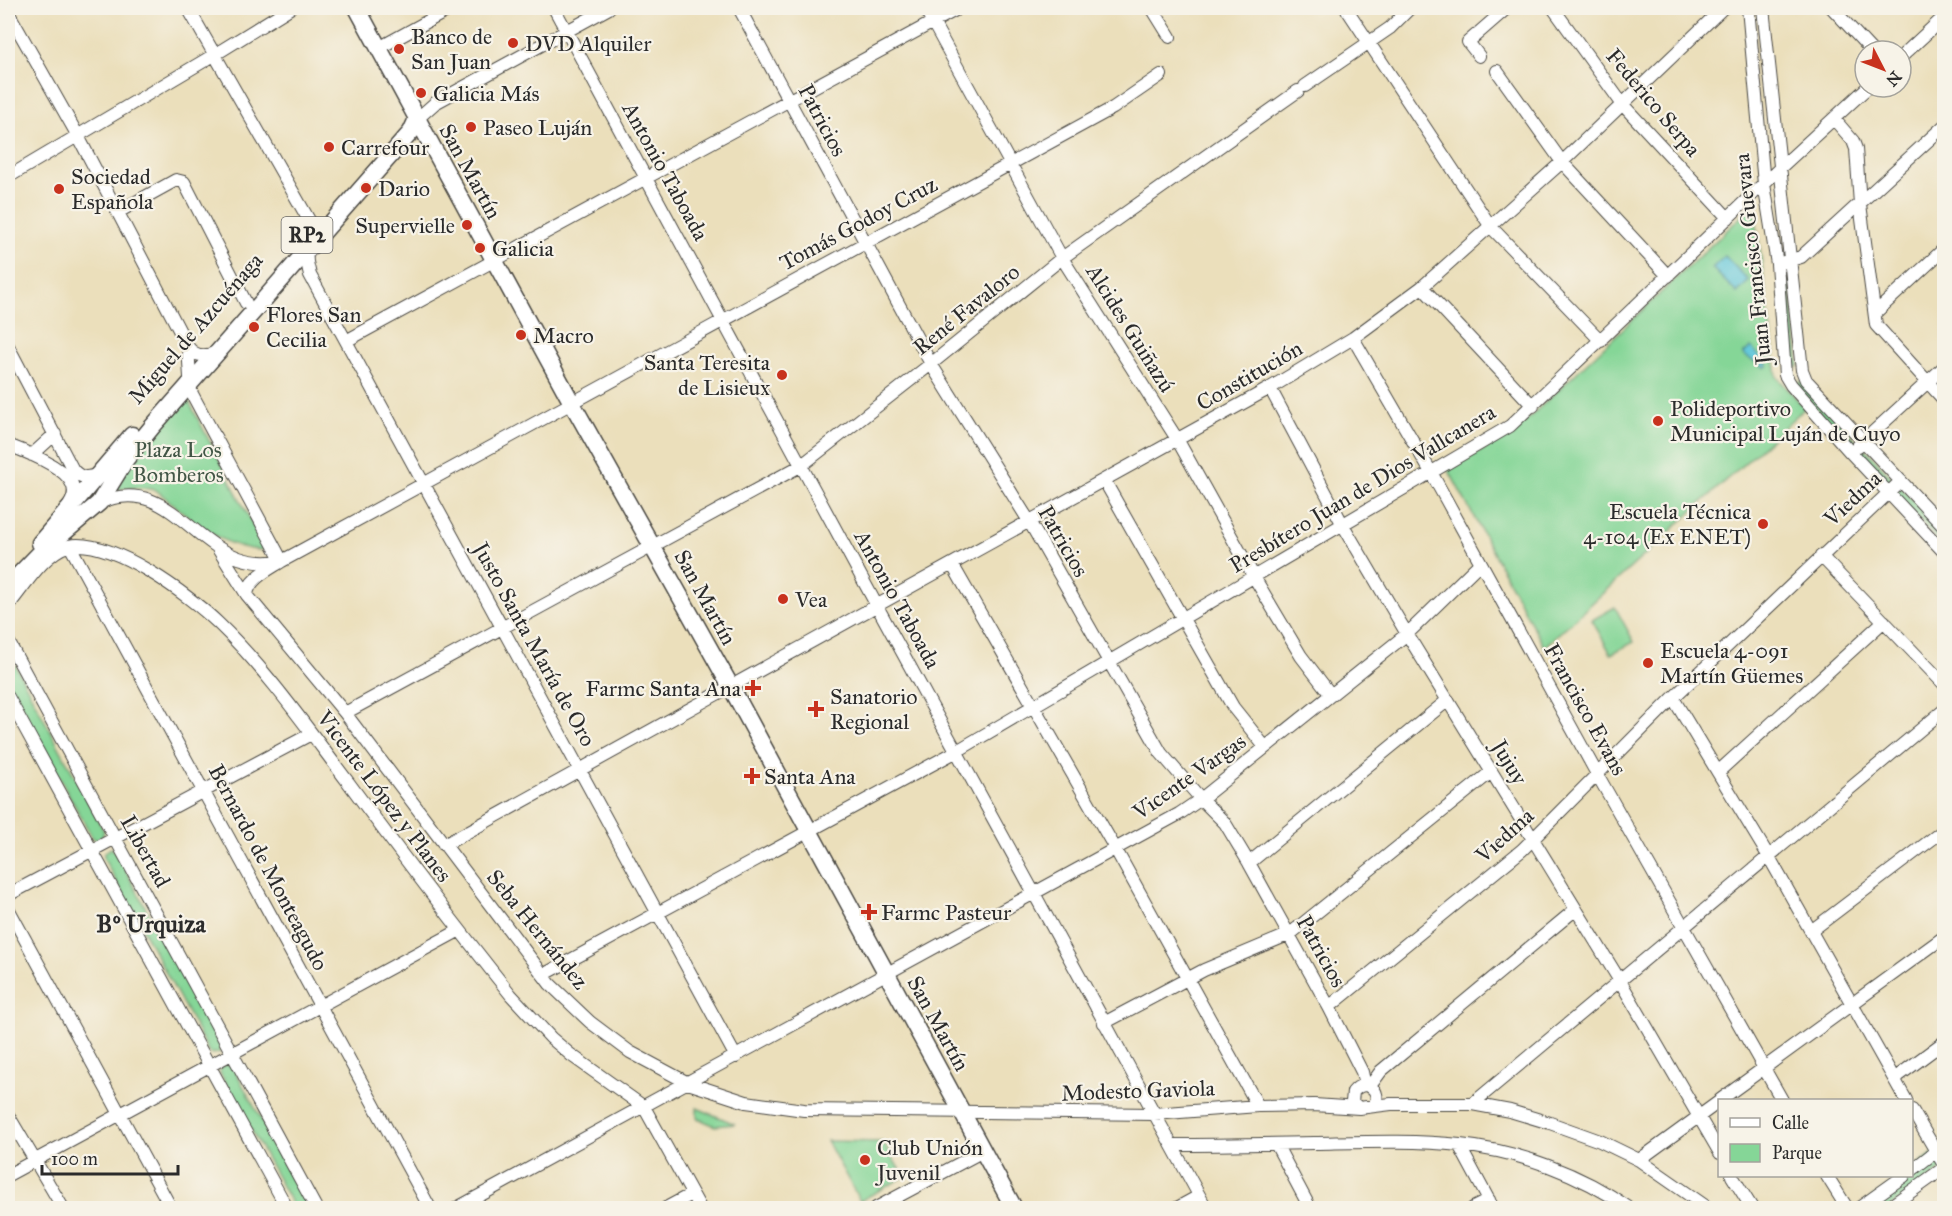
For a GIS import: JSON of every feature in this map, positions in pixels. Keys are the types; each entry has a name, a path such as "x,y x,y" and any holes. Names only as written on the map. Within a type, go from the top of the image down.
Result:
{"main road":[{"name":"San Martín","path":"357,8 573,405 731,687 1014,1209"},
{"name":"Miguel de Azcuénaga","path":"8,585 40,553 99,502 126,459 196,361 287,264 407,122 417,119"},
{"name":"Miguel de Azcuénaga","path":"8,585 22,563 246,303 306,249 315,232"}],"street":[{"path":"188,8 315,232"},
{"path":"8,177 290,8"},
{"path":"379,48 452,8"},
{"name":"Antonio Taboada","path":"554,8 1206,1209"},
{"path":"417,119 435,103 609,8"},
{"name":"Patricios","path":"740,8 931,364 1029,521 1161,753 1225,823 1290,934 1371,1088"},
{"name":"Alcides Guiñazú","path":"925,8 1062,258 1177,439 1301,656 1331,695"},
{"path":"346,341 959,8"},
{"path":"1152,8 1170,36"},
{"path":"1346,8 1491,226 1601,340"},
{"name":"René Favaloro","path":"345,713 802,465 1062,258 1301,88 1370,43 1390,28 1410,8"},
{"path":"1479,56 1468,42 1507,8"},
{"name":"Federico Serpa","path":"1552,8 1623,105 1728,218"},
{"name":"Constitución","path":"444,845 1270,388 1353,338 1422,287 1491,226 1623,105 1723,8"},
{"name":"Juan Francisco Guevara","path":"1748,8 1764,184 1777,264 1785,375 1791,385 1851,453 1944,552"},
{"name":"Juan Francisco Guevara","path":"1763,8 1802,370 1806,380 1944,527"},
{"path":"1832,8 1861,39"},
{"path":"8,12 78,136 196,361 191,392 282,561"},
{"path":"1913,46 1944,17"},
{"path":"1497,71 1562,162 1668,276"},
{"name":"Tomás Godoy Cruz","path":"247,595 247,589 252,582 282,561 573,405 1113,108 1161,75"},
{"name":"Presbítero Juan de Dios Vallcanera","path":"543,975 957,751 1432,474 1510,426 1780,168 1856,99"},
{"path":"1834,119 1853,141 1856,149 1860,204 1876,325 1944,400"},
{"path":"1777,264 1801,257 1944,126"},
{"path":"118,212 176,180 184,182 246,303"},
{"name":"Justo Santa María de Oro","path":"306,249 310,275 736,1057"},
{"path":"1875,313 1944,249"},
{"path":"287,264 302,267 310,275"},
{"path":"1422,287 1533,406"},
{"name":"Francisco Evans","path":"1353,338 1432,474 1597,774 1781,1099"},
{"path":"8,345 78,475 84,478 98,474"},
{"path":"1851,453 1944,367"},
{"path":"1785,375 1802,370"},
{"name":"Jujuy","path":"1270,388 1343,525 1407,634 1620,981 1718,1152"},
{"path":"32,455 55,434"},
{"path":"8,444 32,455 70,480 74,486 74,495 65,514"},
{"path":"1104,480 1233,706 1265,747"},
{"name":"Viedma","path":"1329,1007 1533,841 1673,698 1901,481"},
{"name":"Seba Hernández","path":"99,502 126,495 153,500 217,548 249,561 282,561"},
{"path":"8,606 45,561 60,549 70,546"},
{"name":"Vicente López y Planes","path":"70,546 94,547 117,555 159,577 191,599 218,623 240,646 311,734 511,995 551,1038 571,1055 644,1107"},
{"name":"Bernardo de Monteagudo","path":"70,546 430,1209"},
{"name":"Seba Hernández","path":"217,548 247,595 345,713 543,975 601,1031 630,1052 688,1083 723,1096 771,1107 804,1110 963,1113"},
{"path":"1821,556 1944,684"},
{"name":"Vicente Vargas","path":"457,1209 1179,814 1201,799 1407,634 1480,562"},
{"path":"952,564 1116,850 1258,1106"},
{"path":"1718,772 1884,621"},
{"name":"Libertad","path":"8,641 316,1209"},
{"name":"Libertad","path":"8,697 287,1209"},
{"path":"1673,698 1769,857 1905,1099"},
{"path":"1249,863 1448,700"},
{"path":"1472,1104 1944,710"},
{"path":"8,895 311,734"},
{"path":"1104,1023 1204,969 1290,934 1491,772"},
{"path":"1811,931 1944,830"},
{"path":"8,909 171,1209"},
{"path":"1371,1088 1381,1071 1576,909"},
{"path":"8,1175 460,930"},
{"path":"1723,1099 1944,937"},
{"path":"1894,1079 1944,1042"},
{"path":"1359,1108 1352,1102 1353,1092 1360,1085 1371,1088 1391,1104"},
{"path":"1371,1088 1377,1098 1374,1106"},
{"name":"Modesto Gaviola","path":"1314,1105 1353,1092"},
{"path":"1639,1160 1718,1102"},
{"name":"Modesto Gaviola","path":"963,1113 1155,1114 1258,1106 1314,1105 1359,1108 1391,1104 1472,1104 1510,1111 1600,1141 1639,1160 1708,1209"},
{"path":"644,1107 700,1209"},
{"path":"1888,1209 1944,1166 1940,1149 1913,1113"},
{"path":"8,1114 63,1209"},
{"path":"1172,1145 1378,1142 1459,1144 1496,1150 1554,1169 1596,1188 1629,1209"},
{"path":"1276,1144 1310,1209"},
{"path":"1459,1144 1491,1204 1473,1209"},
{"path":"1913,1169 1940,1149"},
{"path":"876,1209 983,1151"},
{"path":"1733,1177 1752,1209"},
{"path":"1828,1177 1847,1209"},
{"path":"1859,1209 1903,1177"},
{"path":"666,1209 692,1194"},
{"path":"1177,1209 1199,1196"}],"green space":[{"name":"Polideportivo Municipal Luján de Cuyo","path":"1748,210 1755,212 1777,377 1805,408 1544,647 1448,469 1512,434"},
{"path":"1788,268 1799,366 1792,368 1781,274"},
{"path":"1801,381 1856,440 1850,445 1795,386"},
{"name":"Plaza Los Bomberos","path":"185,394 266,550 250,549 221,539 207,531 157,491 136,487 114,490 127,468"},
{"path":"1864,447 1893,479 1887,484 1858,453"},
{"path":"1900,486 1944,535 1944,547 1894,492"},
{"path":"1615,607 1634,642 1611,654 1592,620"},
{"path":"8,652 104,831 102,839 96,840 92,837 8,683"},
{"path":"111,848 115,851 221,1046 219,1053 210,1054 104,859 104,853"},
{"path":"226,1064 233,1067 309,1208 294,1208 220,1073 221,1067"},
{"path":"697,1108 735,1124 715,1126 697,1118"},
{"name":"Club Unión Juvenil","path":"827,1141 883,1142 904,1177 860,1201"},
{"path":"1944,1145 1944,1168 1888,1208 1859,1208 1901,1177 1913,1177 1913,1168"}],"water":[{"path":"1725,256 1749,281 1737,293 1712,268"},
{"path":"1751,347 1768,365 1765,368 1743,354"}],"place":[{"name":"DVD Alquiler","path":"513,43"},
{"name":"Banco de San Juan","path":"399,49"},
{"name":"Galicia Más","path":"421,93"},
{"name":"Paseo Luján","path":"471,127"},
{"name":"Carrefour","path":"329,147"},
{"name":"Dario","path":"366,188"},
{"name":"Sociedad Española","path":"59,189"},
{"name":"Supervielle","path":"467,225"},
{"name":"Galicia","path":"480,248"},
{"name":"Flores San Cecilia","path":"254,327"},
{"name":"Macro","path":"521,335"},
{"name":"Santa Teresita de Lisieux","path":"782,375"},
{"name":"Polideportivo Municipal Luján de Cuyo","path":"1658,421"},
{"name":"Escuela Técnica 4-104 (Ex ENET)","path":"1763,524"},
{"name":"Vea","path":"783,599"},
{"name":"Escuela 4-091 Martín Güemes","path":"1648,663"},
{"name":"Farmc Santa Ana","path":"753,688"},
{"name":"Sanatorio Regional","path":"816,709"},
{"name":"Santa Ana","path":"752,776"},
{"name":"Farmc Pasteur","path":"869,912"},
{"name":"Club Unión Juvenil","path":"865,1160"}],"district":[{"name":"Bº Urquiza","path":"151,924"}]}
